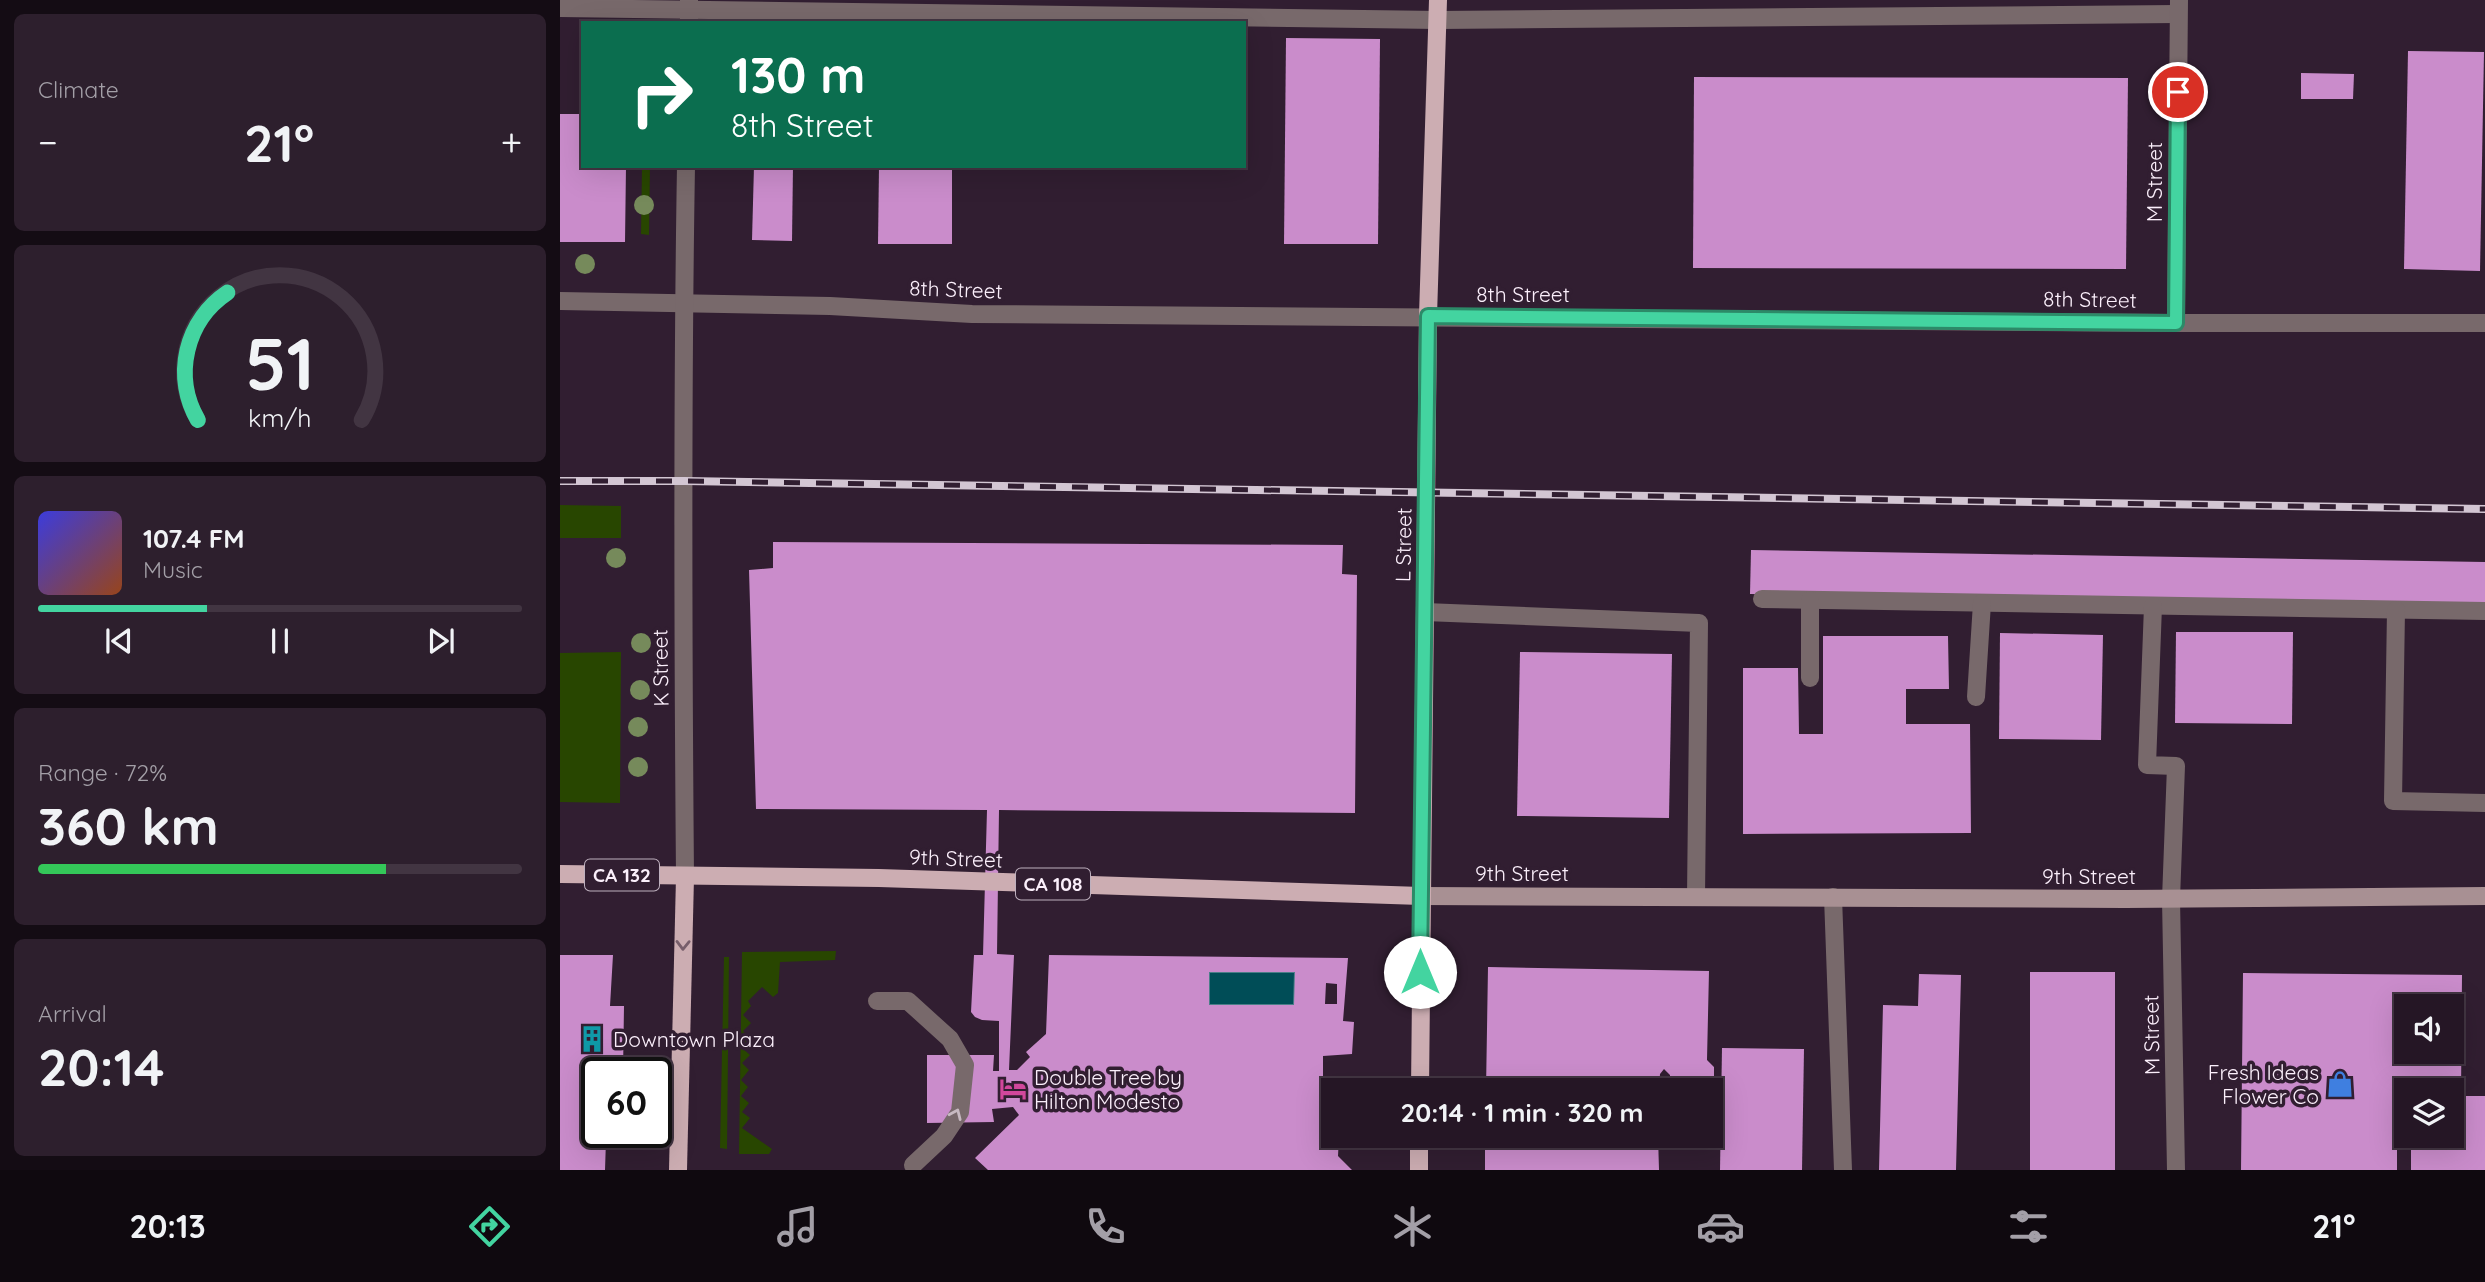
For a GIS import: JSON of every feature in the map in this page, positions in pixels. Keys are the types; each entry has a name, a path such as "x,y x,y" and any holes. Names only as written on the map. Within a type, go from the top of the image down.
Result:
{"main road":[{"name":"L Street","path":"1420,1078 1428,316 1438,0"},
{"name":"9th Street","path":"560,874 879,878 1421,895 2171,899 2485,897"},
{"name":"K Street","path":"678,1170 685,877"},
{"path":"1419,1148 1419,1170"}],"street":[{"path":"560,8 1438,20 2178,7"},
{"name":"M Street","path":"2176,323 2178,7"},
{"name":"K Street","path":"685,877 682,605 686,168"},
{"name":"8th Street","path":"560,301 830,306 972,314 2485,323"},
{"path":"1762,599 2485,611"},
{"path":"1810,600 1810,678"},
{"path":"1976,697 1982,603"},
{"name":"M Street","path":"2153,606 2147,765 2176,766 2171,899 2176,1170"},
{"path":"2396,610 2393,802 2485,803"},
{"path":"1425,612 1699,623 1696,897"},
{"path":"1833,897 1843,1170"},
{"path":"877,1001 908,1002 950,1039 965,1065 960,1112 944,1136 913,1165"}],"green space":[{"path":"642,168 650,168 649,235 641,234"},
{"path":"560,505 621,506 621,538 560,538"},
{"path":"621,652 620,803 560,802 560,653"},
{"path":"836,951 835,960 780,962 778,993 773,997 762,987 748,1001 751,1006 743,1015 751,1023 743,1031 750,1038 742,1048 750,1055 742,1063 749,1070 741,1080 748,1087 741,1096 749,1103 742,1112 750,1118 742,1128 772,1149 769,1154 739,1154 742,952"},
{"path":"724,957 729,957 727,1149 720,1148"}],"water":[{"path":"1209,972 1295,972 1294,1005 1209,1005"}],"building":[{"path":"1286,38 1380,39 1378,244 1284,244"},
{"path":"2408,51 2484,52 2480,271 2404,269"},
{"path":"2301,73 2354,74 2353,99 2301,99"},
{"path":"1694,77 2128,78 2126,269 1693,268"},
{"path":"560,114 581,114 581,168 626,168 625,242 560,242"},
{"path":"754,168 793,168 792,241 752,240"},
{"path":"879,168 952,168 952,244 878,244"},
{"path":"773,542 1343,545 1342,574 1357,575 1355,813 999,810 997,954 1014,955 1009,1070 1017,1070 1030,1057 1026,1052 1046,1034 1049,955 1348,958 1343,1021 1354,1022 1352,1054 1323,1056 1321,1148 1338,1148 1338,1156 1352,1170 988,1170 975,1158 1019,1115 1013,1107 992,1109 994,1122 927,1123 927,1055 994,1055 993,1071 999,1071 999,1021 982,1020 971,1012 974,955 983,955 987,810 756,809 749,570 773,568","holes":["1209,972 1295,972 1294,1005 1209,1005","1326,983 1337,984 1337,1004 1325,1004"]},
{"path":"1751,550 2485,562 2485,606 1750,594"},
{"path":"2176,632 2293,632 2292,724 2175,723"},
{"path":"2000,633 2103,635 2101,740 1999,739"},
{"path":"1823,636 1948,636 1949,689 1906,689 1906,724 1970,724 1971,833 1743,834 1743,668 1798,668 1799,734 1823,734"},
{"path":"1520,652 1672,654 1669,818 1517,816"},
{"name":"Downtown Plaza","path":"560,955 613,955 610,1006 624,1006 623,1057 581,1057 581,1148 606,1148 605,1170 560,1170"},
{"path":"1488,967 1709,971 1707,1060 1714,1067 1714,1078 1670,1078 1664,1069 1660,1078 1486,1078"},
{"path":"2030,972 2115,972 2115,1170 2030,1170"},
{"path":"2243,973 2462,975 2462,994 2394,994 2394,1064 2461,1064 2461,1078 2394,1078 2394,1148 2397,1148 2397,1170 2241,1170"},
{"path":"1919,974 1961,975 1956,1170 1879,1170 1883,1005 1918,1006"},
{"path":"1722,1048 1804,1049 1802,1170 1720,1170 1720,1148 1723,1148"},
{"path":"2464,1096 2485,1096 2485,1170 2411,1170 2411,1148 2464,1148"},
{"path":"1485,1148 1658,1148 1659,1170 1485,1170"}],"railway":[{"path":"560,481 2485,509"}],"place":[{"name":"Downtown Plaza","path":"592,1039"},
{"name":"Fresh Ideas Flower Co","path":"2340,1084"},
{"name":"Double Tree by Hilton Modesto","path":"1013,1089"}],"route":[{"path":"1420,972 1428,316 2176,323 2178,92"}]}
